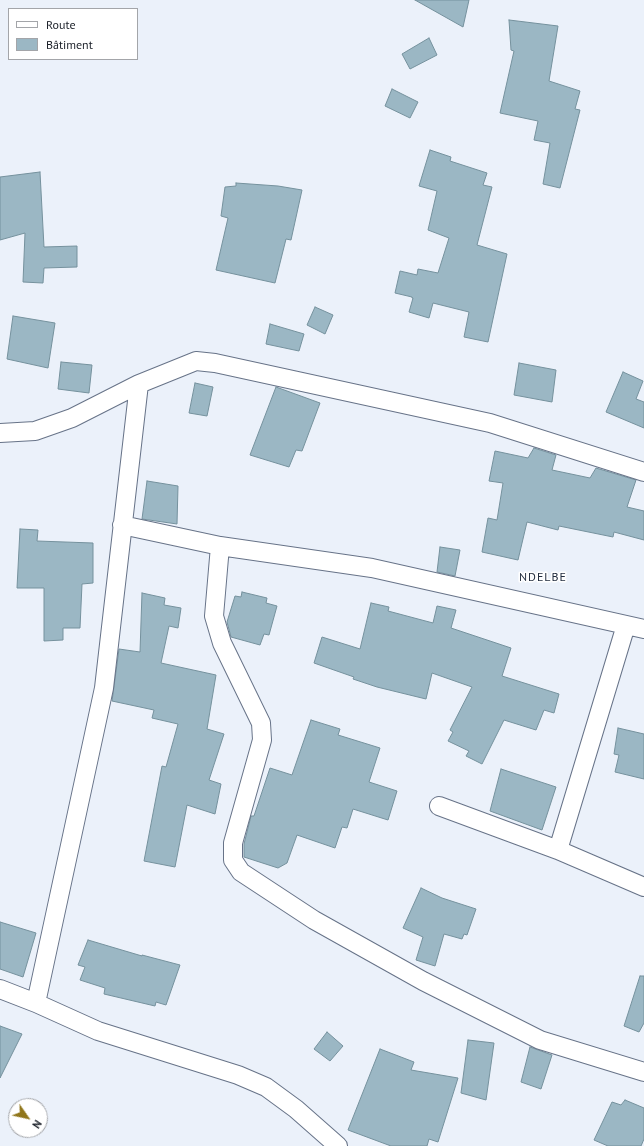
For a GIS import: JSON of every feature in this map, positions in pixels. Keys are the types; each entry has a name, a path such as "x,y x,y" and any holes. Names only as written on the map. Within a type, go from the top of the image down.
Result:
{"street":[{"path":"0,433 35,430 72,418 140,384 196,361 214,363 490,423 644,472"},
{"path":"36,1003 104,688 122,525 140,384"},
{"path":"122,525 220,546 372,568 644,629"},
{"path":"220,546 214,616 222,643 261,723 262,740 233,843 233,860 241,872 314,920 423,981 540,1040 644,1072"},
{"path":"558,850 626,625"},
{"path":"439,806 558,850 644,887"},
{"path":"0,989 36,1003 98,1031 238,1075 266,1087 296,1109 338,1146"}],"building":[{"path":"415,0 469,0 463,27"},
{"path":"509,20 558,26 549,81 580,91 575,109 580,110 560,188 543,184 550,143 534,140 538,121 500,113 514,51 511,50"},
{"path":"429,38 437,55 410,69 402,54"},
{"path":"392,89 418,102 410,118 385,106"},
{"path":"430,150 451,157 450,161 487,173 483,185 492,187 477,245 507,254 488,342 464,337 469,312 433,303 429,318 409,312 413,298 395,293 400,271 417,275 418,269 438,273 449,238 428,230 437,191 419,186"},
{"path":"40,172 44,247 77,246 77,267 44,268 43,283 23,282 25,233 0,240 0,177"},
{"path":"236,183 278,186 302,190 291,240 286,239 275,283 216,270 228,218 221,216 225,187 236,186"},
{"path":"315,307 333,315 325,334 307,325"},
{"path":"13,316 55,323 48,368 7,359"},
{"path":"270,324 304,334 299,351 266,344"},
{"path":"61,362 92,365 89,393 58,389"},
{"path":"519,363 556,370 552,402 514,395"},
{"path":"623,372 643,381 636,399 644,402 644,428 606,412"},
{"path":"195,383 213,387 207,416 189,413"},
{"path":"276,387 320,403 302,451 296,450 289,467 250,455"},
{"path":"534,448 556,455 552,470 590,478 596,468 636,480 627,507 644,511 644,540 614,532 613,537 559,526 558,530 527,522 518,560 482,552 488,518 497,520 503,483 489,481 495,451 528,458"},
{"path":"147,481 178,486 177,524 142,519"},
{"path":"20,529 38,530 37,541 93,543 93,583 82,584 80,628 63,628 63,640 44,641 44,588 17,588"},
{"path":"440,547 460,550 455,576 437,572"},
{"path":"242,592 267,598 266,603 277,606 269,635 264,634 260,645 231,637 227,622 235,596 241,597"},
{"path":"142,593 165,598 164,605 181,608 178,628 169,626 161,663 216,675 207,729 224,734 209,780 221,784 215,814 187,805 175,867 144,861 162,766 166,767 178,724 152,718 154,710 112,701 119,649 140,652"},
{"path":"371,603 389,607 388,611 433,623 437,606 456,610 451,628 511,648 502,676 559,694 554,713 544,710 536,730 504,720 482,764 466,756 469,751 448,741 453,732 450,730 472,687 432,673 426,699 377,687 314,663 322,637 360,649"},
{"path":"311,720 340,729 338,735 380,748 369,782 397,791 388,820 353,809 347,828 342,827 335,848 297,835 287,863 278,868 244,857 244,844 251,816 254,816 270,768 292,775"},
{"path":"618,728 644,734 644,779 615,772 619,755 614,754"},
{"path":"501,769 556,787 542,830 490,811"},
{"path":"421,888 442,898 476,909 467,935 464,934 462,939 444,934 435,966 416,960 423,937 403,928"},
{"path":"0,922 36,933 23,977 0,969"},
{"path":"88,940 142,956 180,965 166,1005 156,1002 155,1006 104,994 105,988 80,980 85,967 78,965"},
{"path":"640,976 644,976 644,1023 639,1032 624,1026"},
{"path":"0,1026 22,1034 0,1078"},
{"path":"327,1032 343,1046 330,1061 314,1049"},
{"path":"468,1040 494,1043 486,1100 461,1093"},
{"path":"530,1047 552,1055 541,1089 521,1082"},
{"path":"380,1049 414,1062 411,1070 458,1078 438,1142 429,1139 427,1146 391,1146 348,1130"},
{"path":"625,1100 644,1108 644,1139 641,1146 608,1146 594,1140 612,1102 621,1105"}],"district":[{"name":"NDELBE","path":"543,578"}]}
